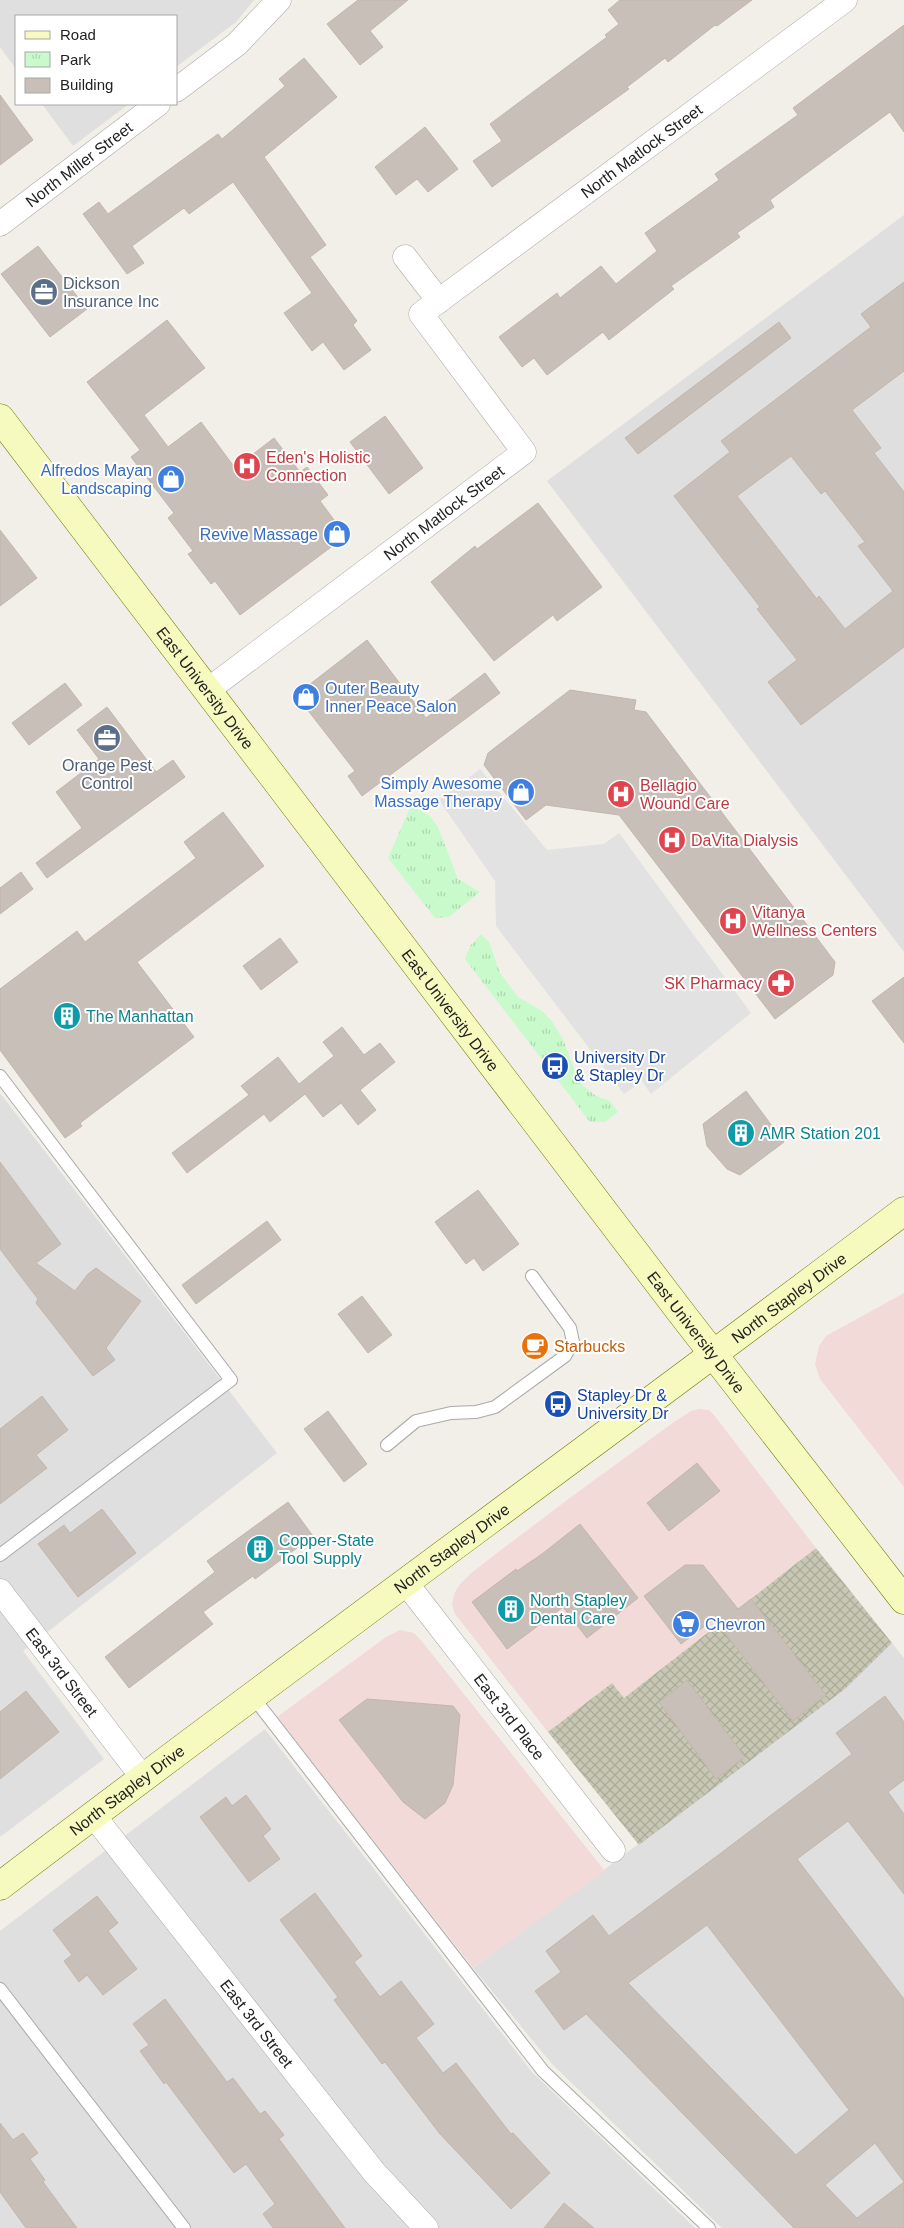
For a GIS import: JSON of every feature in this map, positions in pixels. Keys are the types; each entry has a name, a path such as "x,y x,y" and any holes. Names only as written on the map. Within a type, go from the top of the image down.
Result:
{"main road":[{"name":"East University Drive","path":"0,418 714,1356 904,1600"},
{"name":"North Stapley Drive","path":"0,1886 93,1815 714,1356 904,1211"}],"street":[{"path":"178,88 237,44 279,0"},
{"name":"North Matlock Street","path":"208,690 524,452 421,314 845,0"},
{"name":"North Miller Street","path":"0,224 157,105"},
{"path":"405,257 439,301"},
{"name":"East 3rd Place","path":"406,1583 613,1850"},
{"name":"East 3rd Street","path":"0,1591 143,1778"},
{"name":"East 3rd Street","path":"93,1815 374,2172 426,2228"}],"lane":[{"path":"0,1076 231,1380 0,1555"},
{"path":"387,1445 416,1421 451,1413 476,1412 495,1407 564,1356 573,1342 570,1328 532,1276"},
{"path":"253,1697 543,2070 708,2228"},
{"path":"0,1989 184,2228"}],"shaded area":[{"path":"0,0 254,0 236,22 178,66 178,15 15,15 15,68 0,47"},
{"path":"43,105 128,105 73,146"},
{"path":"904,215 904,952 547,481"},
{"path":"480,769 547,850 604,844 619,833 751,1013 651,1094 642,1081 624,1094 496,926 495,881 439,800"},
{"path":"0,1093 277,1453 23,1651 104,1759 0,1837"},
{"path":"904,1293 904,1487 820,1379 815,1364 819,1346 826,1336"},
{"path":"699,1409 709,1410 714,1415 816,1548 624,1698 612,1683 548,1732 455,1614 452,1605 454,1594 460,1584 471,1573 567,1500 674,1422 691,1411"},
{"path":"816,1548 892,1643 845,1689 639,1845 548,1732 612,1683 624,1698"},
{"path":"400,1630 414,1633 420,1639 605,1871 473,1968 277,1717 386,1637"},
{"path":"892,1643 904,1658 904,2228 722,2228 552,2064 473,1968 845,1689"},
{"path":"265,1729 532,2072 695,2228 0,2228 0,1931"}],"green space":[{"path":"413,806 430,816 438,827 458,879 480,892 449,917 435,918 388,858 410,808"},
{"path":"481,934 489,942 500,973 518,997 542,1011 551,1020 563,1039 577,1076 583,1086 596,1096 610,1101 618,1112 605,1122 590,1122 465,959 470,946"}],"building":[{"path":"358,0 408,0 370,31 383,47 360,65 327,24"},
{"path":"620,0 752,0 717,26 715,25 668,62 665,58 627,87 629,89 492,187 473,161 502,141 490,124 607,37 605,35 619,24 608,10"},
{"path":"904,25 904,132 890,112 770,200 774,207 737,233 740,237 671,286 674,289 609,340 603,332 547,375 534,358 522,367 499,337 557,293 560,298 601,266 616,284 657,251 645,233 719,180 715,174 798,115 793,108"},
{"path":"304,58 337,97 264,157 326,245 310,257 357,321 353,325 371,350 344,370 323,342 312,351 284,313 312,293 233,182 189,214 184,208 132,246 144,263 127,274 83,214 99,202 108,214 218,134 222,139 285,86 279,79"},
{"path":"0,95 33,140 0,165"},
{"path":"425,127 458,169 428,192 417,179 396,195 375,167"},
{"name":"Dickson Insurance Inc","path":"38,246 87,309 50,337 1,274"},
{"path":"904,282 904,371 852,410 881,448 874,453 904,492 904,647 801,725 768,682 797,660 757,609 760,607 674,496 730,452 721,441 871,327 861,314","holes":["791,456 821,494 825,491 865,542 858,546 893,591 845,629 819,596 817,599 737,496"]},
{"path":"167,320 205,368 144,415 168,447 201,422 235,468 274,438 300,472 307,467 328,495 320,501 346,536 240,615 215,581 211,584 188,554 193,551 168,518 174,513 131,457 140,450 87,382"},
{"path":"779,322 791,338 638,454 625,438"},
{"path":"385,416 423,468 389,494 350,442"},
{"path":"538,503 602,587 557,621 553,615 494,661 431,582 475,546 477,549"},
{"path":"0,530 37,578 0,606"},
{"path":"367,640 426,718 485,673 500,693 362,796 348,776 355,771 296,695"},
{"path":"65,683 82,705 29,745 12,723"},
{"path":"570,690 636,700 634,710 646,712 835,962 833,975 775,1019 619,815 546,805 526,820 484,765 488,753"},
{"path":"107,707 156,772 173,760 185,777 47,878 36,863 82,828 56,792 99,759 77,730"},
{"path":"223,812 264,866 137,962 194,1037 80,1123 82,1126 65,1138 0,1050 0,989 77,931 85,942 196,858 184,842"},
{"path":"21,872 33,889 0,914 0,888"},
{"path":"280,938 298,962 261,990 243,966"},
{"path":"904,977 904,1043 872,1001"},
{"path":"342,1027 364,1055 380,1043 395,1062 360,1090 376,1110 358,1125 341,1103 323,1117 305,1094 270,1122 264,1114 187,1173 172,1153 249,1095 241,1086 278,1057 299,1084 334,1056 323,1042"},
{"name":"AMR Station 201","path":"746,1091 784,1142 740,1175 727,1169 707,1146 703,1124"},
{"path":"0,1162 61,1244 36,1263 75,1291 88,1274 96,1268 141,1301 106,1348 115,1360 93,1376 36,1303 38,1299 0,1249"},
{"path":"478,1190 519,1244 483,1271 474,1258 466,1264 435,1222"},
{"path":"267,1221 281,1240 196,1304 182,1285"},
{"path":"362,1296 392,1335 368,1353 338,1314"},
{"path":"42,1396 68,1430 36,1455 47,1468 0,1504 0,1429"},
{"path":"328,1411 367,1464 344,1482 304,1429"},
{"path":"697,1463 720,1491 669,1531 647,1503"},
{"path":"288,1502 313,1536 255,1579 253,1576 203,1612 213,1624 129,1688 105,1657 215,1572 207,1561"},
{"path":"102,1509 136,1553 78,1597 38,1544 64,1525 70,1533"},
{"path":"580,1524 638,1598 587,1638 563,1607 507,1649 472,1602 516,1569 517,1571 542,1554"},
{"path":"685,1565 703,1565 738,1609 751,1599 826,1695 793,1721 714,1619 681,1644 644,1596"},
{"path":"687,1680 745,1757 716,1779 659,1702"},
{"path":"26,1691 59,1732 0,1779 0,1712"},
{"path":"885,1696 904,1722 904,1780 888,1792 904,1814 904,1894 848,1821 797,1859 904,1999 904,2182 904,2228 794,2228 586,2014 564,2030 535,1991 561,1972 546,1951 593,1915 609,1936 852,1754 836,1733","holes":["707,1925 849,2110 796,2155 628,1983","875,2143 904,2182 857,2218 825,2185"]},
{"path":"367,1699 453,1706 460,1715 453,1785 445,1803 425,1819 403,1802 339,1720"},
{"path":"246,1795 271,1829 263,1836 280,1859 249,1882 200,1817 226,1797 232,1806"},
{"path":"315,1893 362,1956 354,1962 380,1997 401,1981 434,2024 416,2038 443,2073 456,2063 511,2134 513,2133 550,2173 511,2209 440,2134 385,2062 382,2064 334,2000 338,1997 280,1920"},
{"path":"97,1896 118,1923 108,1931 137,1969 103,1995 87,1975 79,1982 64,1961 72,1955 53,1930"},
{"path":"165,1999 227,2082 233,2078 260,2114 265,2111 284,2135 279,2139 345,2228 273,2228 263,2214 275,2204 246,2164 234,2173 166,2082 164,2084 140,2051 149,2045 133,2024"},
{"path":"0,2123 13,2140 23,2133 38,2153 30,2159 45,2180 43,2182 77,2228 26,2228 0,2192"},
{"path":"564,2203 594,2228 544,2228"}],"place":[{"name":"Dickson Insurance Inc","path":"44,292"},
{"name":"Eden's Holistic Connection","path":"247,466"},
{"name":"Alfredos Mayan Landscaping","path":"171,479"},
{"name":"Revive Massage","path":"337,534"},
{"name":"Outer Beauty Inner Peace Salon","path":"306,697"},
{"name":"Orange Pest Control","path":"107,738"},
{"name":"Simply Awesome Massage Therapy","path":"521,792"},
{"name":"Bellagio Wound Care","path":"621,794"},
{"name":"DaVita Dialysis","path":"672,840"},
{"name":"Vitanya Wellness Centers","path":"733,921"},
{"name":"SK Pharmacy","path":"781,983"},
{"name":"The Manhattan","path":"67,1016"},
{"name":"University Dr & Stapley Dr","path":"555,1066"},
{"name":"AMR Station 201","path":"741,1133"},
{"name":"Starbucks","path":"535,1346"},
{"name":"Stapley Dr & University Dr","path":"558,1404"},
{"name":"Copper-State Tool Supply","path":"260,1549"},
{"name":"North Stapley Dental Care","path":"511,1609"},
{"name":"Chevron","path":"686,1624"}]}
